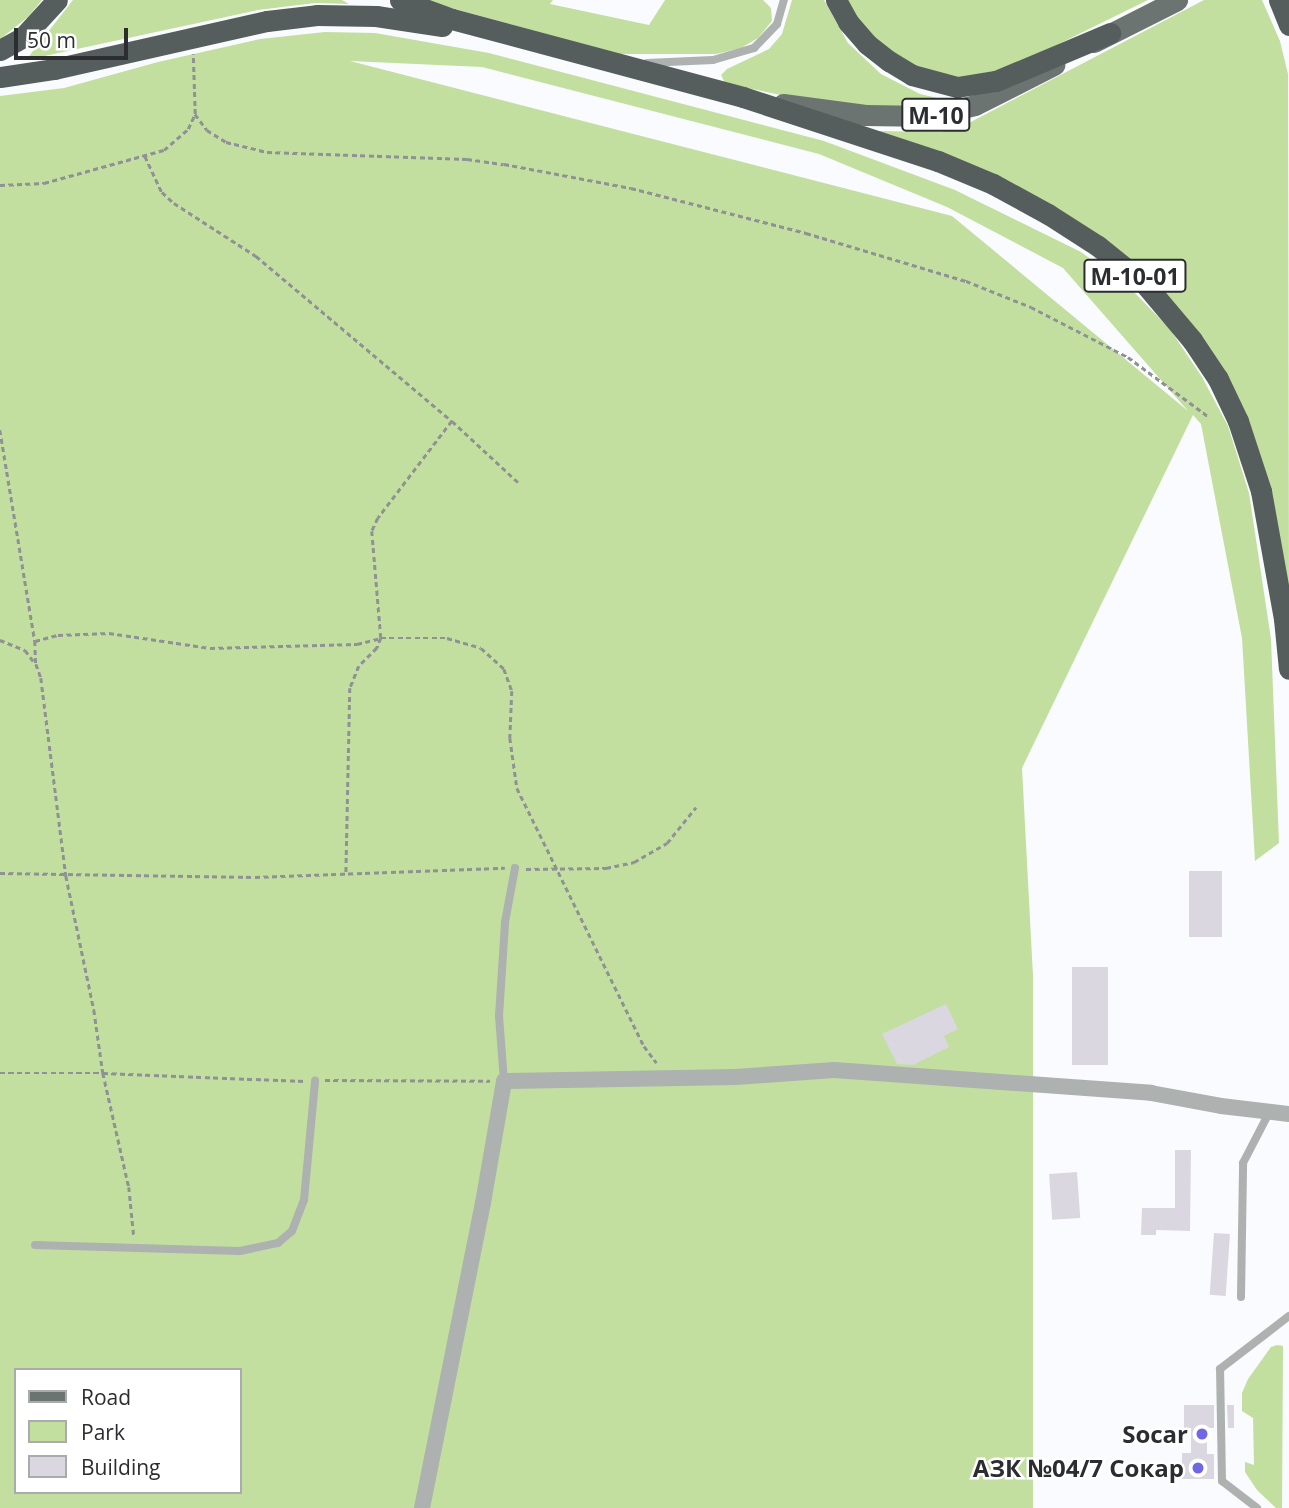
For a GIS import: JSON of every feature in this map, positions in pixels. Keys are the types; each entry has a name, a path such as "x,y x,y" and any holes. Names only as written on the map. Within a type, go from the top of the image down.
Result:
{"highway":[{"path":"0,50 23,37 57,0"},
{"name":"М-10","path":"400,0 501,32 743,97"},
{"path":"836,0 855,29 889,61 912,75 957,87 996,81 1110,33"},
{"path":"1279,0 1289,25"},
{"path":"0,76 54,69 191,35 267,20 317,15 376,16 483,33 501,32"},
{"name":"М-10-01","path":"743,97 878,140 992,184 1048,214 1098,246 1144,283 1192,340 1218,379 1238,421 1261,491 1284,619 1289,669"}],"main road":[{"name":"М-10","path":"743,97 877,116 930,116 956,112 1000,95 1110,33 1177,0"}],"street":[{"path":"422,1508 483,1203 504,1081 834,1070 1151,1093 1289,1114"}],"lane":[{"path":"619,65 713,60 737,56 766,38 777,24 783,0"},
{"path":"504,1081 499,1016 505,922 515,868"},
{"path":"35,1245 240,1251 268,1247 286,1238 297,1222 304,1200 315,1082"},
{"path":"1241,1297 1243,1163 1270,1111"},
{"path":"1257,1508 1222,1481 1220,1369 1289,1316"}],"path":[{"path":"0,185 44,183 145,156 164,150 175,142 188,129 195,114 197,97 191,35"},
{"path":"195,114 207,130 226,142 267,152 467,159 504,164 631,188 806,233 966,281 1031,307 1128,357 1209,417"},
{"path":"145,156 162,192 174,203 256,256 452,421 519,483"},
{"path":"346,873 350,688 359,666 377,648 381,638 372,531 377,518 452,421"},
{"path":"0,430 35,641 36,664 41,678 66,876 94,1010 103,1073 129,1187 135,1248"},
{"path":"35,641 58,635 109,633 210,648 357,644 381,638 447,638 481,648 505,669 512,691 510,738 517,788 644,1046 667,1077"},
{"path":"0,640 24,650 36,664"},
{"path":"0,873 255,877 515,868 558,871 606,868 634,862 654,853 667,843 696,807"},
{"path":"0,1073 103,1073"}],"green space":[{"path":"0,0 42,0 28,17 0,39"},
{"path":"73,0 342,0 349,4 315,3 258,10 26,60"},
{"path":"422,0 553,0 550,4 649,25 665,0 763,0 771,8 772,21 758,38 741,48 716,54 619,54"},
{"path":"792,0 824,0 848,43 881,74 920,94 950,101 923,107 888,108 803,100 725,83 721,75 727,69 769,49 782,34"},
{"path":"845,0 1148,0 1002,72 939,80 881,49"},
{"path":"1204,0 1262,0 1280,41 1288,74 1289,609 1221,368 1185,316 1146,274 877,131 941,132 965,125"},
{"path":"325,32 375,33 489,53 824,141 955,190 1081,252 1130,288 1169,328 1202,377 1228,426 1249,493 1271,639 1279,843 1255,861 1242,638 1201,424 1193,415 1022,768 1033,976 1033,1508 0,1508 0,96 64,88 158,62 260,39","holes":["350,61 482,67 819,154 947,207 1063,268 1188,411 952,216"]},
{"path":"1283,1346 1282,1508 1276,1508 1257,1490 1245,1472 1245,1462 1254,1465 1253,1418 1242,1411 1242,1393 1248,1379 1271,1347"}],"building":[{"path":"1189,871 1222,871 1222,937 1189,937"},
{"path":"1072,967 1108,967 1108,1065 1072,1065"},
{"path":"946,1004 958,1029 944,1036 949,1047 913,1065 897,1064 882,1034"},
{"path":"1175,1150 1191,1150 1190,1231 1156,1230 1156,1235 1141,1235 1142,1208 1175,1208"},
{"path":"1077,1172 1080,1218 1052,1220 1049,1174"},
{"path":"1214,1233 1230,1234 1226,1296 1210,1295"},
{"path":"1184,1405 1214,1405 1214,1428 1207,1428 1207,1454 1214,1454 1214,1479 1182,1479 1182,1453 1191,1453 1191,1428 1184,1428"},
{"path":"1227,1405 1234,1405 1234,1428 1228,1428"}],"place":[{"name":"Socar","path":"1202,1434"},
{"name":"АЗК №04/7 Сокар","path":"1198,1468"}]}
